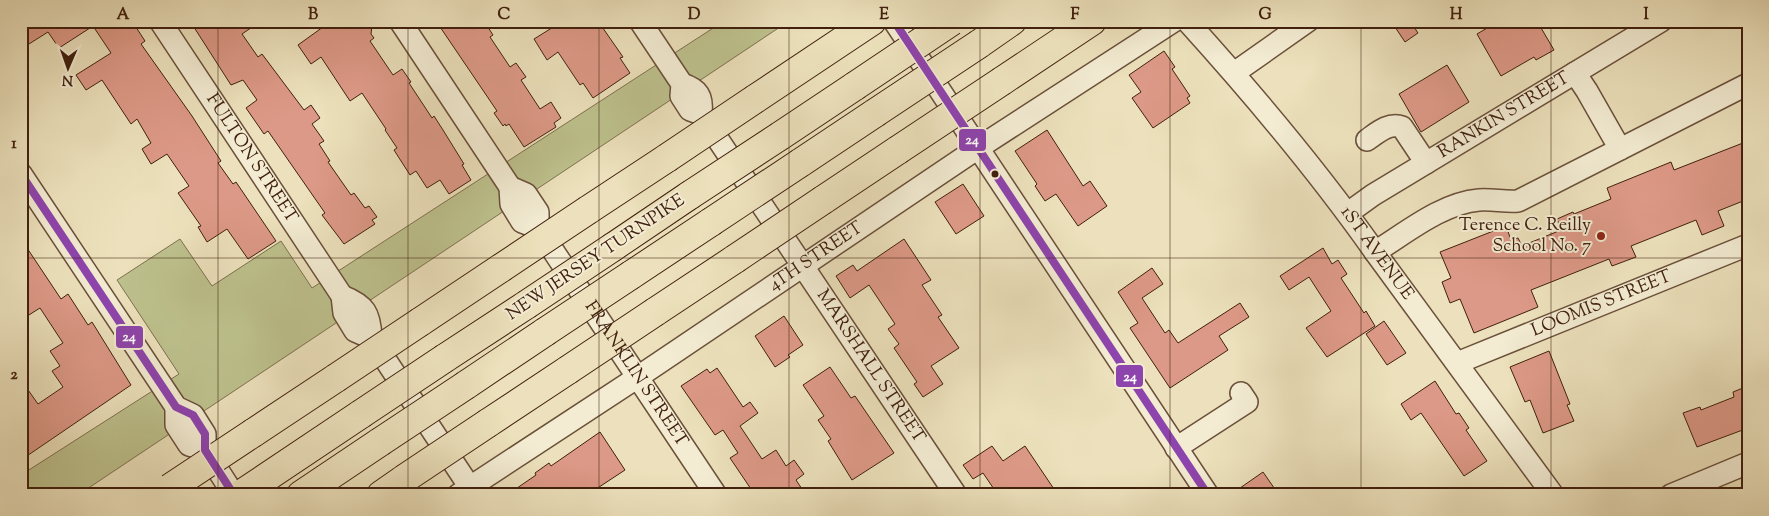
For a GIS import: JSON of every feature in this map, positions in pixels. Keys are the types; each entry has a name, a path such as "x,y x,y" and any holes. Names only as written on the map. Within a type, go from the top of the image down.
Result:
{"highway":[{"path":"165,491 872,21"},
{"name":"NEW JERSEY TURNPIKE","path":"240,495 952,21"},
{"name":"NEW JERSEY TURNPIKE","path":"301,495 1012,21"},
{"path":"381,495 1092,21"}],"street":[{"name":"FULTON STREET","path":"160,21 342,296 344,313 356,331 371,338 467,492"},
{"name":"FRANKLIN STREET","path":"400,21 510,187 511,204 522,222 538,228 716,495"},
{"name":"MARSHALL STREET","path":"640,21 682,84 681,96 690,110 702,114 956,495"},
{"path":"894,21 1208,495"},
{"name":"4TH STREET","path":"467,492 978,148 1174,21"},
{"name":"1ST AVENUE","path":"1187,21 1234,73 1348,213 1553,495"},
{"path":"1234,73 1308,21"},
{"name":"RANKIN STREET","path":"1348,213 1373,195 1661,21"},
{"path":"1575,73 1588,91 1620,149"},
{"path":"1375,252 1426,219 1449,207 1479,200 1518,201 1748,84"},
{"path":"1367,140 1390,126 1402,127 1426,163"},
{"path":"21,174 176,407 176,425 189,444 205,450 234,495"},
{"name":"LOOMIS STREET","path":"1457,363 1748,245"},
{"path":"1176,448 1247,402 1241,393"},
{"path":"1671,495 1748,463"}],"green space":[{"path":"724,21 789,21 78,495 21,495 21,475 179,374 117,280 180,239 212,286 281,241 312,288"}],"building":[{"path":"21,21 132,21 145,41 141,44 192,116 221,161 218,163 233,184 236,182 276,241 248,259 227,229 207,242 198,227 201,226 178,193 189,186 167,154 151,164 142,149 151,143 137,119 131,124 102,80 86,90 76,75 111,53 93,26 59,48 48,32 21,49"},
{"path":"190,21 261,21 242,34 258,57 262,54 304,110 311,105 320,118 312,124 324,141 319,144 330,161 328,162 351,195 354,193 365,208 369,206 377,217 372,220 375,224 344,244 322,215 325,213 268,131 264,134 246,108 257,100 243,80 231,85"},
{"path":"319,21 364,21 367,25 372,25 371,34 374,38 370,41 393,75 402,69 432,118 434,116 443,130 464,164 462,165 471,180 449,194 440,180 427,188 416,171 410,175 394,150 397,148 386,129 362,93 350,101 321,57 311,64 298,45 323,27"},
{"path":"436,21 467,21 473,29 484,21 493,35 490,37 510,67 516,63 526,77 521,80 540,109 551,102 561,118 554,123 556,127 524,147 509,124 503,126 494,113 497,111"},
{"path":"563,21 598,21 623,57 620,58 630,73 593,98 583,83 580,85 558,52 547,60 534,39"},
{"path":"1391,21 1410,21 1418,33 1405,42"},
{"path":"1499,21 1510,21 1514,27 1524,21 1537,21 1554,50 1536,60 1534,57 1501,76 1477,34"},
{"path":"1164,51 1175,67 1172,69 1190,96 1187,98 1190,103 1153,128 1132,98 1141,92 1129,75"},
{"path":"1447,65 1469,102 1421,132 1399,94"},
{"path":"1047,130 1083,186 1090,181 1107,206 1078,226 1056,194 1045,201 1035,186 1037,184 1015,151"},
{"name":"Terence C. Reilly School No. 7","path":"1748,141 1748,199 1718,211 1724,226 1702,235 1696,220 1631,246 1636,257 1612,266 1609,259 1531,290 1538,307 1474,333 1460,299 1450,303 1442,282 1451,278 1440,252 1506,226 1511,240 1518,238 1522,246 1561,230 1557,219 1611,199 1607,188 1671,162 1674,170"},
{"path":"963,184 984,216 956,234 935,202"},
{"path":"21,239 61,299 68,294 88,325 92,322 131,385 21,460 21,380 38,404 63,387 52,371 60,366 50,351 63,343 40,308 21,320"},
{"path":"904,239 931,280 922,285 942,315 938,317 959,348 931,366 943,384 923,397 914,384 917,382 894,348 899,344 888,329 895,324 869,285 850,298 836,276 853,265 857,271"},
{"path":"1323,248 1332,264 1338,260 1347,274 1341,278 1375,326 1327,357 1306,328 1331,311 1309,277 1289,290 1280,276"},
{"path":"1152,268 1163,284 1142,298 1165,333 1169,330 1178,343 1240,303 1249,317 1219,336 1228,350 1170,388 1130,328 1138,323 1118,292"},
{"path":"784,316 803,345 775,367 755,336"},
{"path":"1384,321 1406,353 1387,365 1366,334"},
{"path":"1549,351 1570,404 1567,405 1574,421 1543,433 1530,400 1525,402 1510,367"},
{"path":"830,367 851,398 855,396 894,453 852,480 828,441 831,439 818,420 824,416 803,385"},
{"path":"717,368 743,407 750,402 758,413 740,426 762,459 776,450 786,466 794,460 804,474 796,480 806,495 755,495 730,458 738,453 723,430 715,435 681,386 707,369 710,373"},
{"path":"1435,381 1456,414 1459,413 1469,428 1466,430 1487,461 1464,476 1421,413 1411,420 1401,404"},
{"path":"1748,386 1748,428 1697,447 1683,413 1700,407 1701,410 1734,397 1733,392"},
{"path":"600,432 625,470 587,495 507,495 536,475 535,473 549,463 551,466"},
{"path":"992,446 1003,461 1025,446 1058,495 998,495 983,473 973,479 963,465"},
{"path":"1263,472 1279,495 1230,495"}],"transit line":[{"name":"24","path":"894,21 1208,495"},
{"name":"24","path":"21,174 176,407 193,415 205,434 205,450 234,495"}],"place":[{"name":"Terence C. Reilly School No. 7","path":"1601,236"}]}
